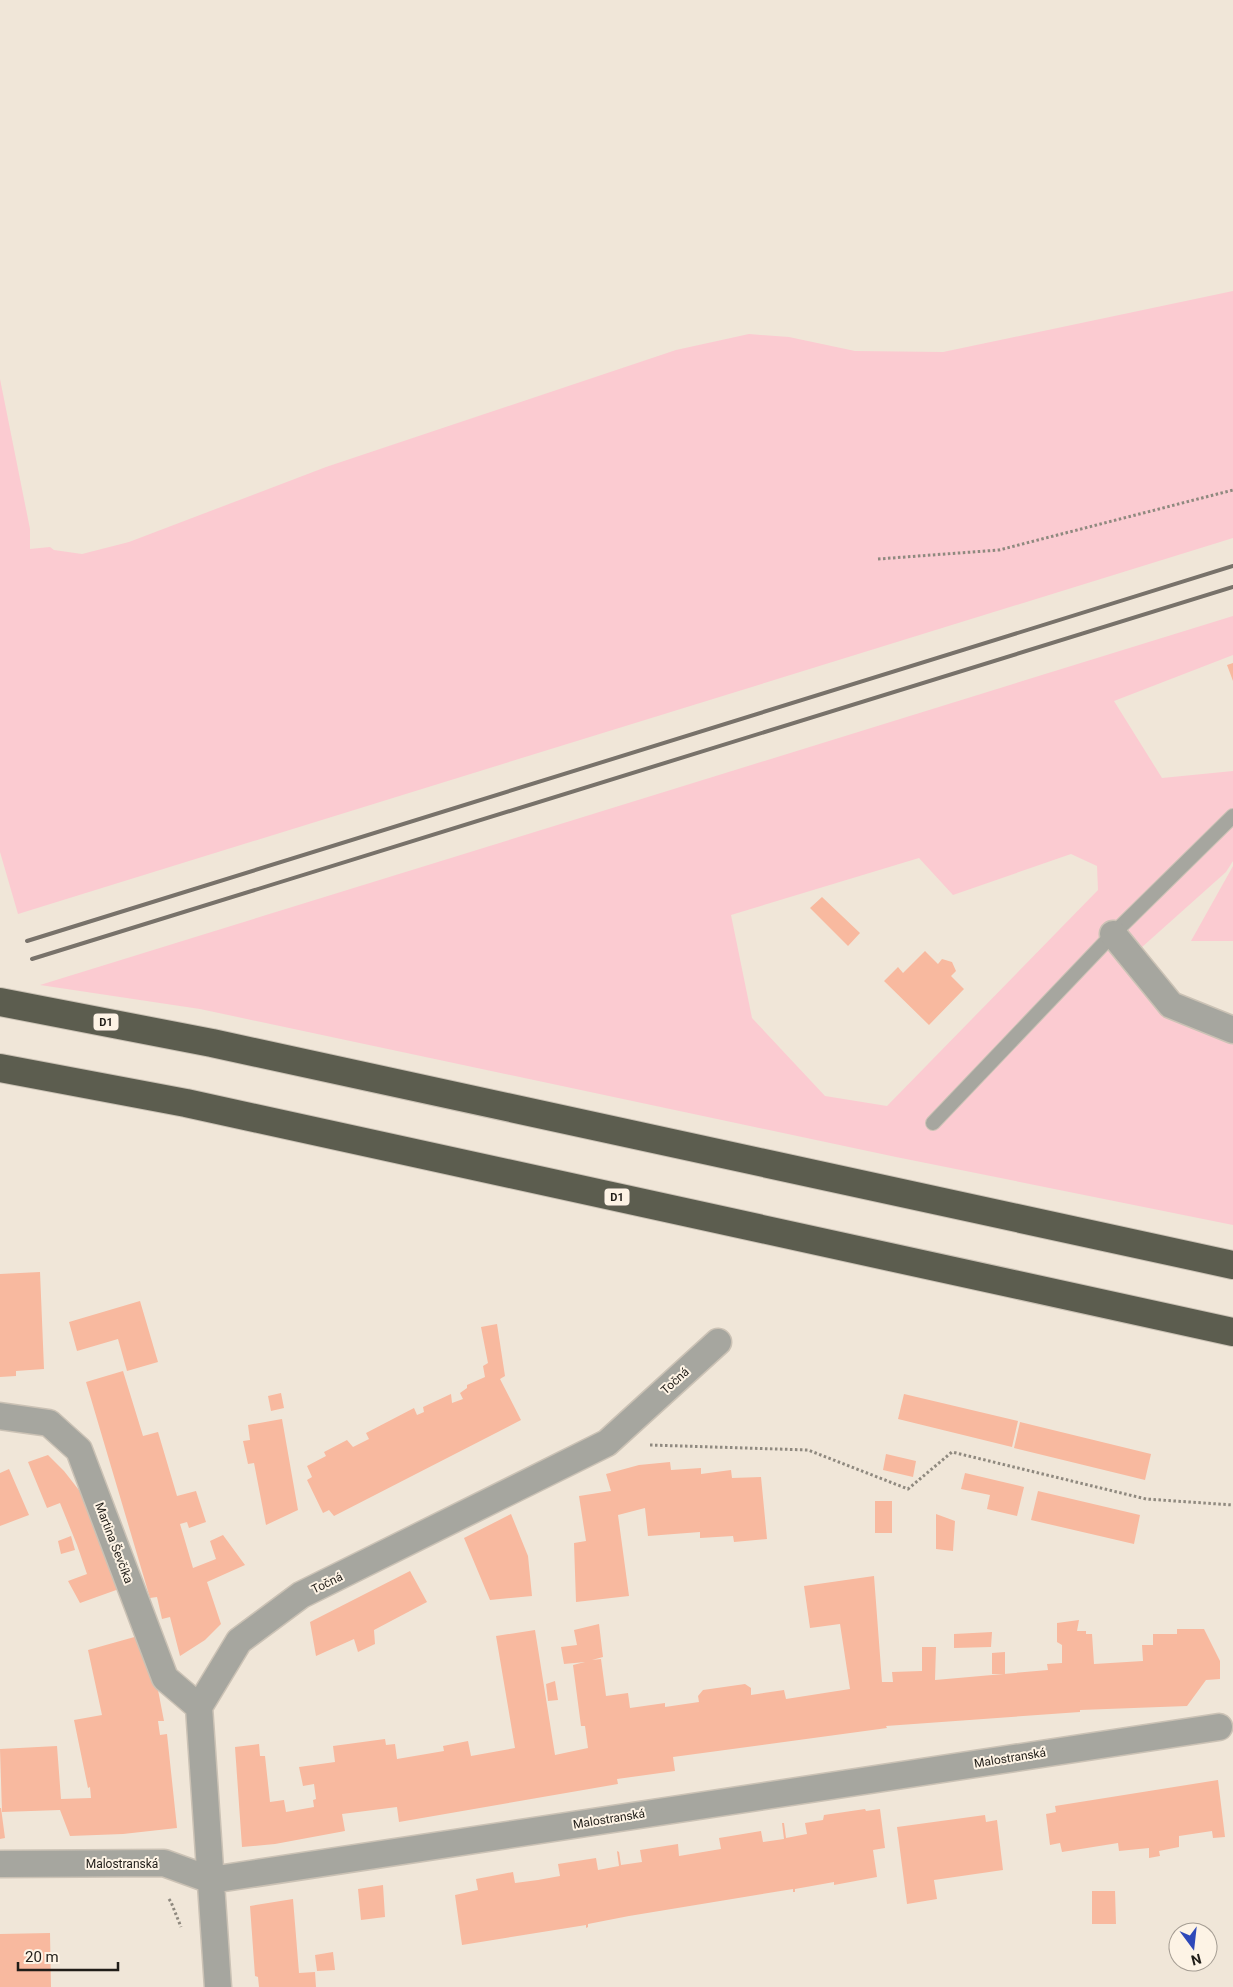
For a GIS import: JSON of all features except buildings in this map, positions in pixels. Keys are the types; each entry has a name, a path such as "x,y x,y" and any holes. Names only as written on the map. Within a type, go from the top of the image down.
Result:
{"highway":[{"name":"D1","path":"0,1002 232,1048 1233,1265"},
{"name":"D1","path":"0,1068 186,1102 1233,1332"}],"street":[{"path":"1113,934 1171,1005 1233,1030"},
{"name":"Točná","path":"199,1707 239,1641 301,1596 607,1443 718,1342"},
{"name":"Martina Ševčíka","path":"0,1416 49,1423 79,1450 164,1678 199,1707"},
{"path":"199,1707 218,1987"},
{"name":"Malostranská","path":"0,1864 164,1864 210,1880 1219,1727"}],"lane":[{"path":"933,1123 1113,934 1233,816"}],"path":[{"path":"878,559 999,550 1233,490"},
{"path":"607,1443 808,1450 908,1490 952,1452 1146,1499 1233,1505"},
{"path":"166,1896 171,1902 181,1924 182,1933"}],"shaded area":[{"path":"1233,291 1233,538 18,914 0,852 0,379 30,529 30,549 50,547 54,550 82,554 129,542 326,467 676,350 749,334 789,337 855,351 943,352"},
{"path":"1233,616 1233,655 1114,701 1162,778 1233,771 1233,861 1226,872 1132,956 1171,1005 1233,1030 1233,1225 896,1157 200,1009 40,985","holes":["1071,854 1097,866 1098,890 887,1106 825,1096 752,1018 731,915 919,858 953,895"]},
{"path":"1233,866 1233,941 1191,941"}],"railway":[{"path":"27,941 1233,566"},
{"path":"32,959 1233,587"}]}
